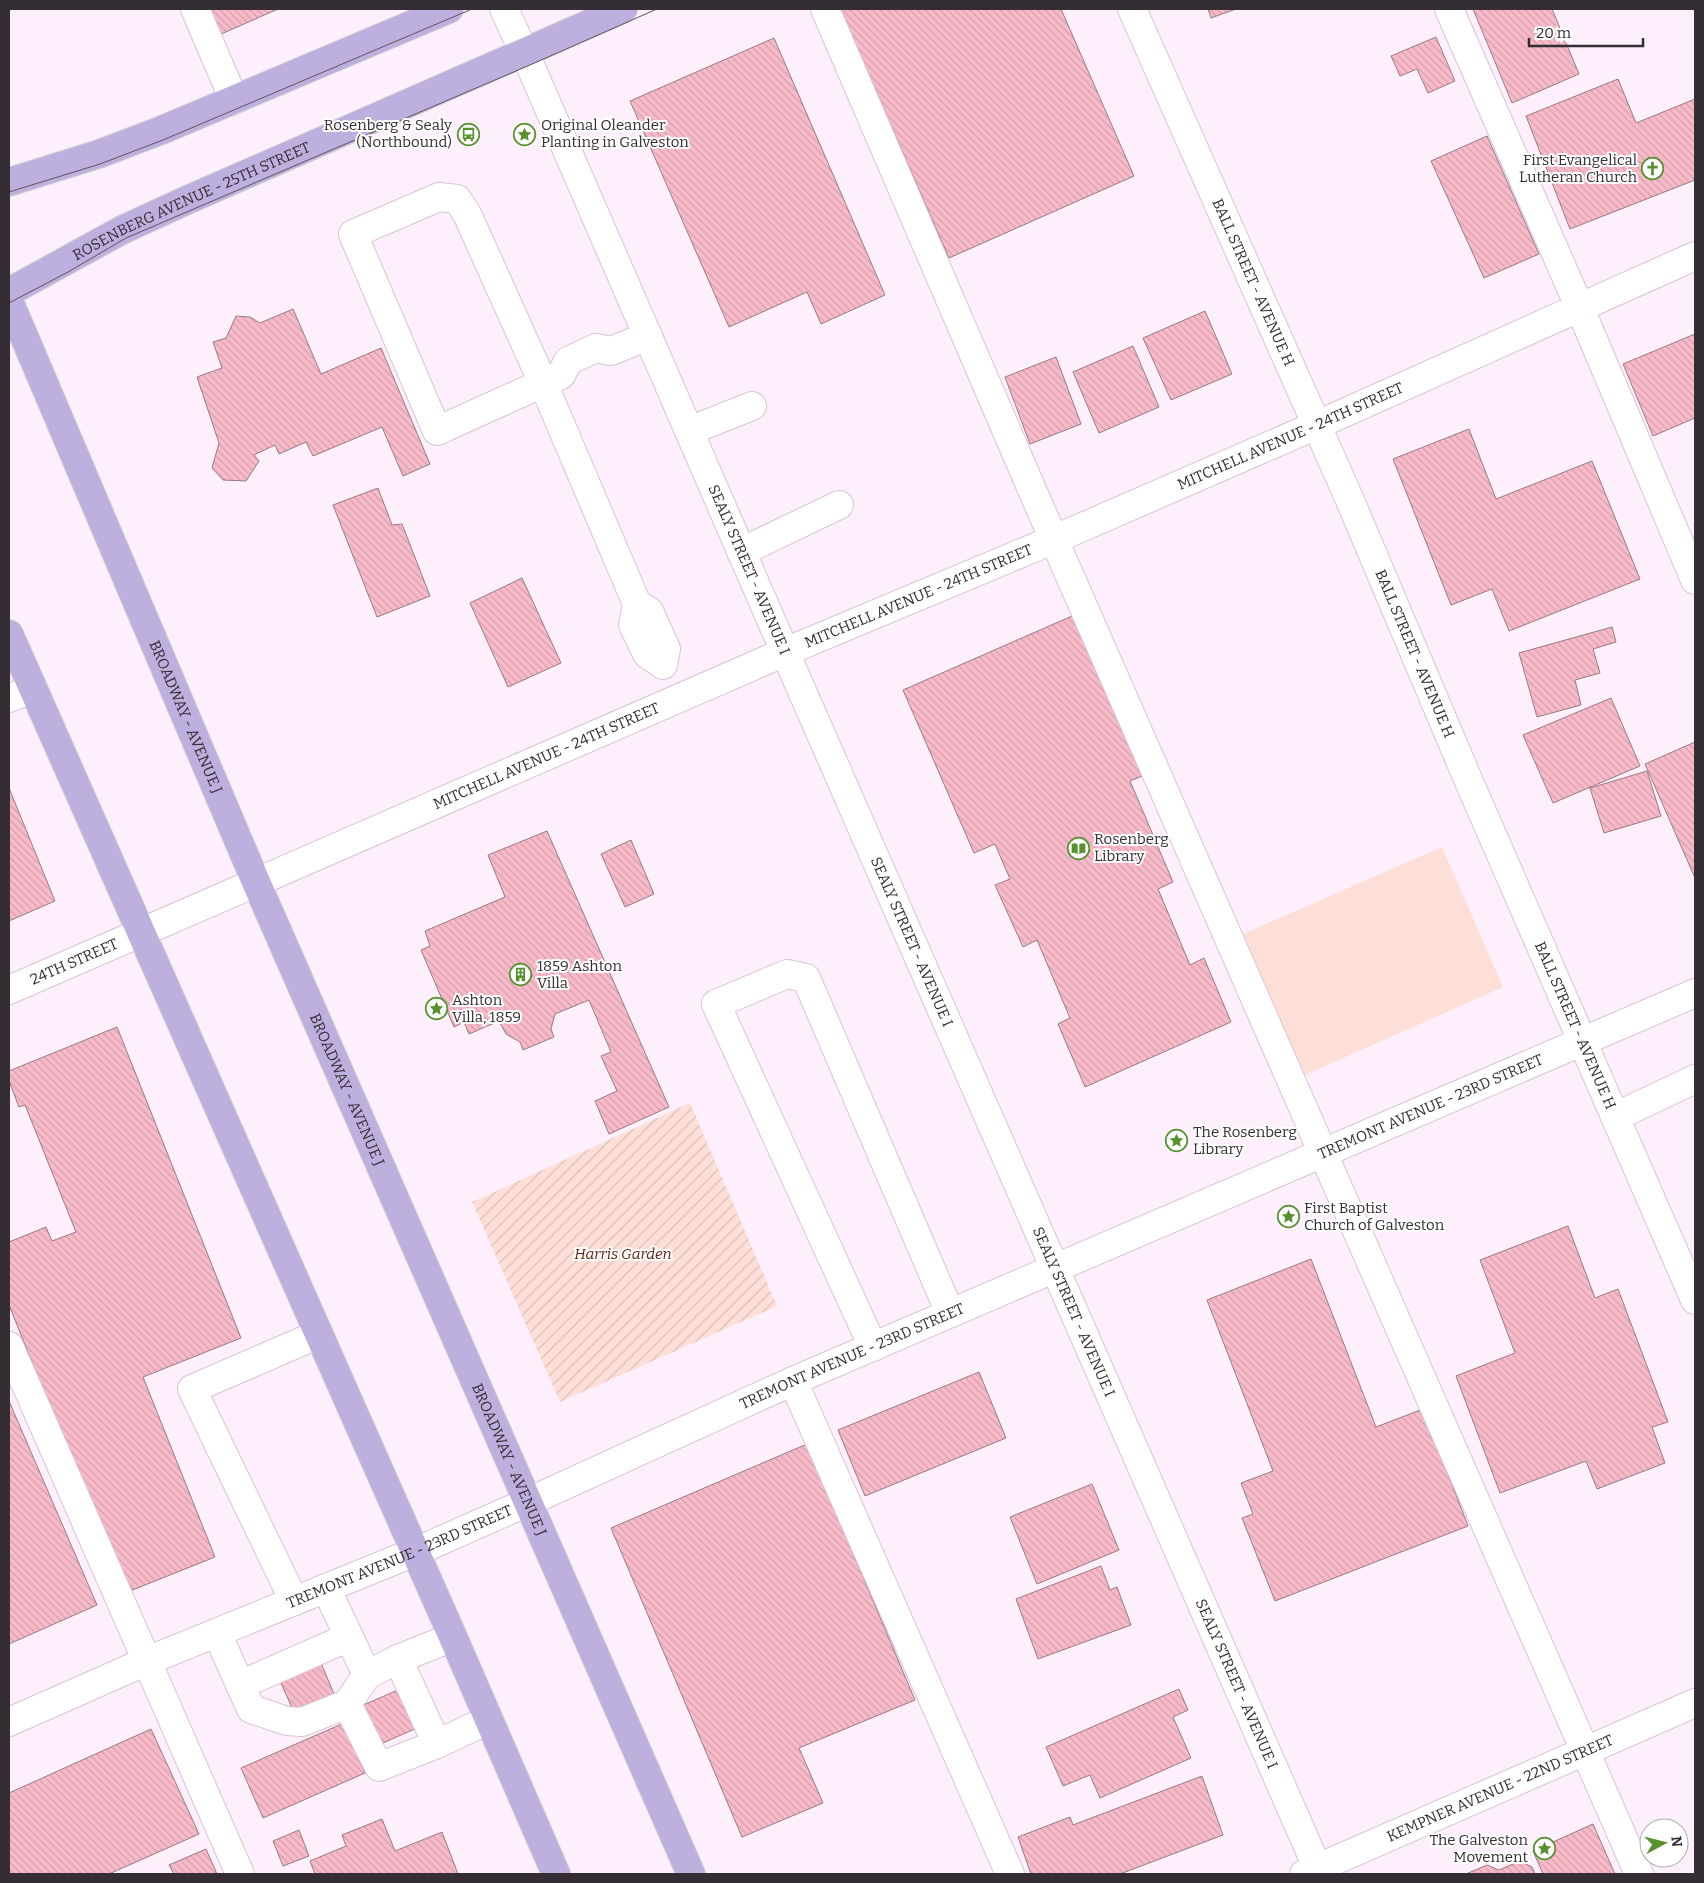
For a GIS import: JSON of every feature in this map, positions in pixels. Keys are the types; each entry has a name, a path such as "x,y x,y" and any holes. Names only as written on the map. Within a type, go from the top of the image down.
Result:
{"main road":[{"path":"9,182 99,154 234,100 449,9"},
{"name":"ROSENBERG AVENUE - 25TH STREET","path":"9,292 122,230 176,205 623,9"},
{"name":"BROADWAY - AVENUE J","path":"9,301 256,882 691,1874"},
{"path":"9,634 21,693 140,933 453,1636 556,1874"}],"street":[{"path":"195,9 234,100"},
{"name":"SEALY STREET - AVENUE I","path":"504,9 1055,1269 1314,1872"},
{"path":"825,9 1639,1874"},
{"name":"BALL STREET - AVENUE H","path":"1132,9 1317,425 1467,777 1695,1300"},
{"path":"1449,9 1580,306 1695,580"},
{"path":"648,336 611,351 604,365 582,375 575,378 552,379 437,431 353,234 439,197 457,199 467,214 552,379 637,604 633,625 646,654 662,665 679,698"},
{"name":"MITCHELL AVENUE - 24TH STREET","path":"140,933 785,652 1317,425 1695,256"},
{"path":"689,431 752,406"},
{"path":"742,552 839,505"},
{"name":"24TH STREET","path":"9,990 140,933"},
{"path":"873,1347 716,1004 787,974 806,978 950,1313"},
{"name":"TREMONT AVENUE - 23RD STREET","path":"9,1722 147,1661 415,1552 793,1381 1695,993"},
{"path":"1616,1118 1695,1079"},
{"path":"294,1601 192,1389 318,1334"},
{"path":"9,1346 240,1874"},
{"path":"793,1381 1010,1874"},
{"path":"326,1588 367,1675"},
{"path":"216,1633 251,1709 287,1721 302,1722 347,1704 367,1675 398,1659 453,1636"},
{"path":"240,1685 349,1637"},
{"path":"398,1659 437,1744"},
{"name":"KEMPNER AVENUE - 22ND STREET","path":"1314,1872 1695,1703"},
{"path":"347,1704 379,1767 437,1744 488,1720"}],"green space":[{"path":"1442,847 1503,987 1305,1075 1243,934"},
{"name":"Harris Garden","path":"690,1103 777,1306 560,1402 472,1202"}],"building":[{"path":"207,9 278,9 219,35"},
{"path":"840,9 1061,9 1134,176 949,258"},
{"path":"1208,9 1236,9 1211,18"},
{"path":"1473,9 1552,9 1579,74 1512,103"},
{"path":"1436,37 1455,81 1428,93 1417,69 1400,76 1391,56"},
{"path":"774,38 885,295 821,324 807,292 729,327 630,101"},
{"path":"1618,79 1636,123 1695,99 1695,180 1570,229 1526,116"},
{"path":"1487,136 1539,254 1484,278 1431,161"},
{"path":"293,309 321,374 381,348 430,464 403,476 382,427 313,456 306,442 279,454 275,445 254,455 259,461 246,481 223,480 212,468 219,443 197,377 222,368 213,342 226,338 236,316 250,317 260,323"},
{"path":"1205,311 1232,374 1171,400 1143,338"},
{"path":"1695,334 1695,418 1653,436 1623,364"},
{"path":"1133,346 1159,407 1099,433 1073,372"},
{"path":"1056,357 1081,424 1030,444 1005,377"},
{"path":"1469,429 1496,499 1592,461 1640,579 1509,631 1492,589 1451,605 1393,459"},
{"path":"378,488 392,525 402,524 430,596 377,617 333,505"},
{"path":"522,578 561,663 508,687 470,603"},
{"name":"Rosenberg Library","path":"1072,616 1142,776 1130,781 1173,882 1158,889 1190,965 1204,958 1231,1022 1085,1087 1058,1024 1070,1018 1037,940 1023,947 995,885 1010,879 995,844 974,853 903,690"},
{"path":"1612,627 1616,642 1593,649 1600,673 1575,680 1581,705 1537,717 1519,653"},
{"path":"1611,698 1640,766 1553,803 1523,735"},
{"path":"1695,742 1695,878 1645,764"},
{"path":"1647,771 1661,816 1604,833 1590,788"},
{"path":"9,788 55,901 9,921"},
{"name":"1859 Ashton Villa","path":"547,831 669,1107 609,1134 595,1101 617,1091 601,1056 611,1052 589,1000 555,1014 551,1029 554,1037 523,1050 520,1042 506,1034 499,1021 469,1034 464,1022 454,1027 421,950 430,946 425,931 505,897 488,855"},
{"path":"631,840 654,894 625,907 601,854"},
{"path":"117,1027 241,1338 143,1377 215,1557 125,1593 9,1305 9,1242 46,1227 52,1241 76,1232 25,1105 19,1107 9,1081 9,1071"},
{"path":"1568,1226 1595,1298 1618,1289 1668,1422 1652,1427 1665,1463 1597,1489 1586,1461 1500,1493 1456,1376 1515,1353 1480,1260"},
{"path":"1311,1259 1376,1427 1423,1409 1468,1526 1275,1601 1242,1518 1253,1514 1241,1483 1273,1471 1207,1300"},
{"path":"979,1372 1006,1438 865,1496 838,1430"},
{"path":"9,1401 97,1605 9,1644"},
{"path":"807,1444 915,1700 799,1748 823,1803 742,1837 611,1528"},
{"path":"1092,1484 1119,1550 1037,1584 1010,1517"},
{"path":"1101,1566 1110,1590 1117,1587 1131,1625 1038,1659 1016,1599"},
{"path":"321,1663 337,1701 297,1719 280,1681"},
{"path":"400,1689 417,1728 376,1746 359,1707"},
{"path":"1179,1689 1188,1710 1173,1717 1191,1758 1100,1798 1090,1775 1063,1786 1046,1747"},
{"path":"344,1723 365,1773 263,1818 241,1768"},
{"path":"151,1729 199,1834 109,1874 9,1874 9,1793"},
{"path":"1202,1776 1223,1835 1120,1874 1031,1874 1018,1837 1070,1817 1073,1825"},
{"path":"382,1819 395,1851 442,1832 458,1874 315,1874 310,1861 346,1846 342,1835"},
{"path":"1593,1824 1615,1874 1543,1874 1533,1851"},
{"path":"299,1830 309,1856 283,1866 273,1841"},
{"path":"206,1849 217,1874 174,1874 169,1865"},
{"path":"1520,1861 1532,1867 1535,1874 1466,1874 1487,1865 1499,1870"}],"tram line":[{"path":"9,192 100,164 163,140 472,9"},
{"path":"9,303 68,272 126,238 657,9"}],"place":[{"name":"Rosenberg & Sealy (Northbound)","path":"468,134"},
{"name":"Original Oleander Planting in Galveston","path":"525,134"},
{"name":"First Evangelical Lutheran Church","path":"1653,169"},
{"name":"Rosenberg Library","path":"1078,848"},
{"name":"1859 Ashton Villa","path":"521,975"},
{"name":"Ashton Villa, 1859","path":"436,1009"},
{"name":"The Rosenberg Library","path":"1177,1141"},
{"name":"First Baptist Church of Galveston","path":"1288,1217"},
{"name":"The Galveston Movement","path":"1544,1849"}]}
